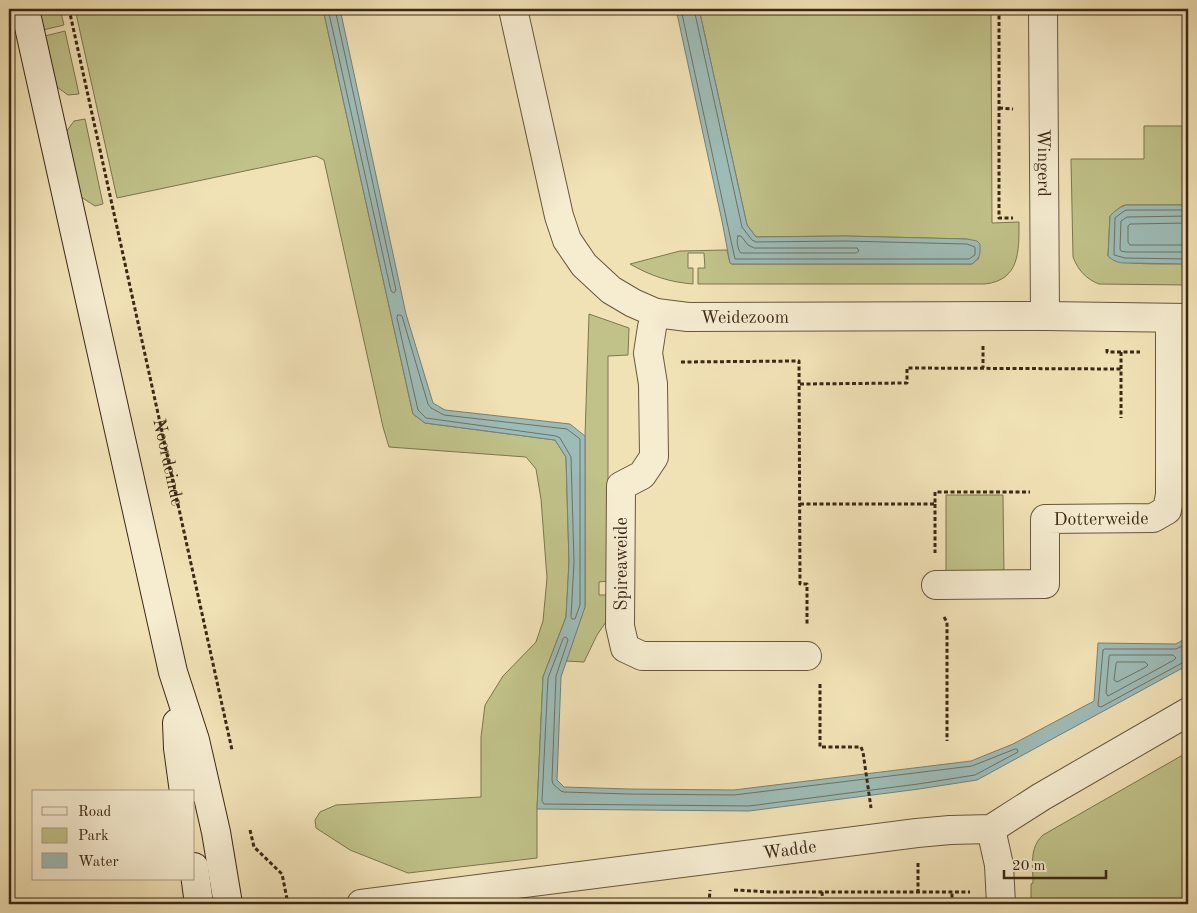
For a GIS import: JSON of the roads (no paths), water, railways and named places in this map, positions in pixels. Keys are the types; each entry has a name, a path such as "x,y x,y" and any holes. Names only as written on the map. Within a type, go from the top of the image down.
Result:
{"street":[{"path":"25,9 173,672 199,757 216,832 228,904"},
{"name":"Weidezoom","path":"513,9 559,216 567,240 584,265 611,290 633,303 656,313 688,317 1044,316 1179,318"},
{"name":"Wingerd","path":"1043,9 1044,316"},
{"name":"Spireaweide","path":"656,313 648,353 653,384 654,457 642,475 621,486 620,626 625,648 642,656 807,644"},
{"name":"Dotterweide","path":"936,585 1045,584 1045,519 1152,518 1167,510 1170,495 1179,318"},
{"path":"173,672 178,748 184,790"},
{"path":"1001,898 999,866 991,829 1041,797 1188,712"},
{"name":"Wadde","path":"361,904 917,833 991,829"},
{"path":"195,874 199,904"}],"water":[{"path":"323,9 340,9 406,314 433,403 445,410 570,424 585,436 585,607 561,677 557,780 564,787 734,790 971,761 1013,744 1094,701 1098,643 1176,644 1188,637 1188,665 977,780 749,811 537,809 543,677 566,617 569,562 566,457 555,440 425,423 413,414"},
{"path":"676,9 699,9 747,225 756,237 845,236 967,239 977,241 980,244 980,253 977,259 972,264 730,263"},
{"path":"1126,205 1188,205 1188,264 1123,263 1108,256 1110,216 1117,209"}]}
